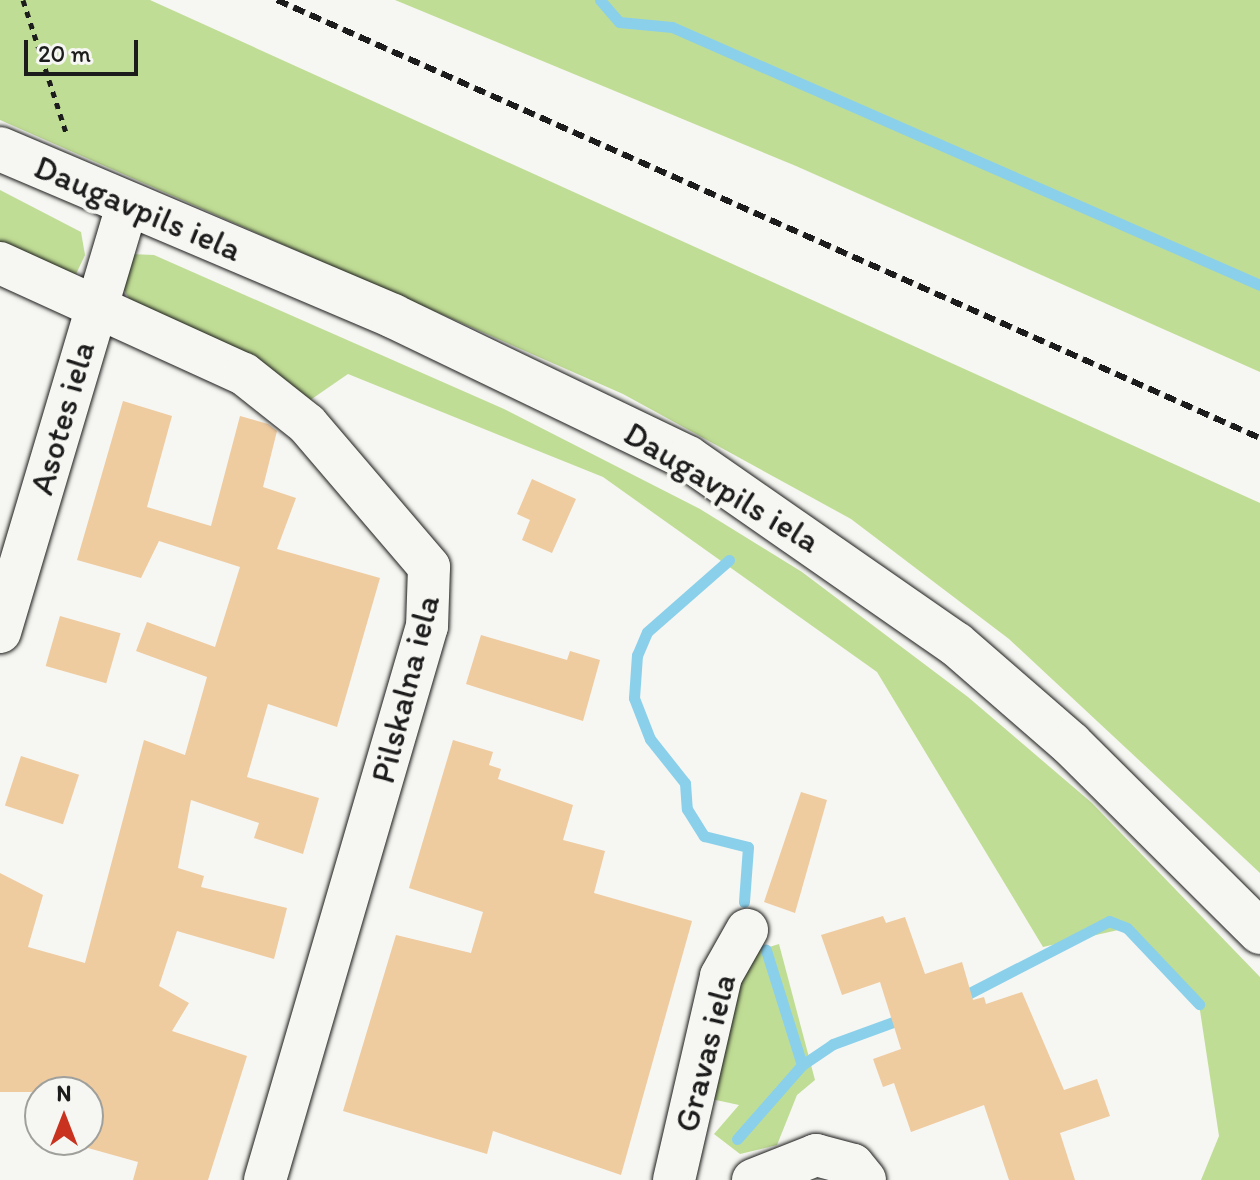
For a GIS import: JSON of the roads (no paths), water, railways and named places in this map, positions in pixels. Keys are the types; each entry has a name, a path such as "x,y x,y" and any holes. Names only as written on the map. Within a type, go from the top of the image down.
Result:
{"highway":[{"name":"Daugavpils iela","path":"0,149 393,316 688,458 956,644 1071,744 1260,932"}],"street":[{"name":"Asotes iela","path":"0,632 127,205"},
{"path":"0,263 96,304"},
{"name":"Pilskalna iela","path":"96,304 204,353 278,398 404,529 434,585 368,840 265,1180"},
{"name":"Gravas iela","path":"674,1180 721,976 747,930"},
{"path":"753,1180 816,1155 853,1165 865,1180"}],"waterway":[{"path":"600,0 619,22 672,27 1260,285"},
{"path":"729,560 647,632 637,655 634,698 650,739 685,783 687,809 704,836 748,847 744,902"},
{"path":"958,999 1109,921 1127,928 1199,1004"},
{"path":"737,1139 802,1065 766,950"},
{"path":"802,1065 833,1044 904,1018"}],"railway":[{"path":"277,0 1260,438"}]}
